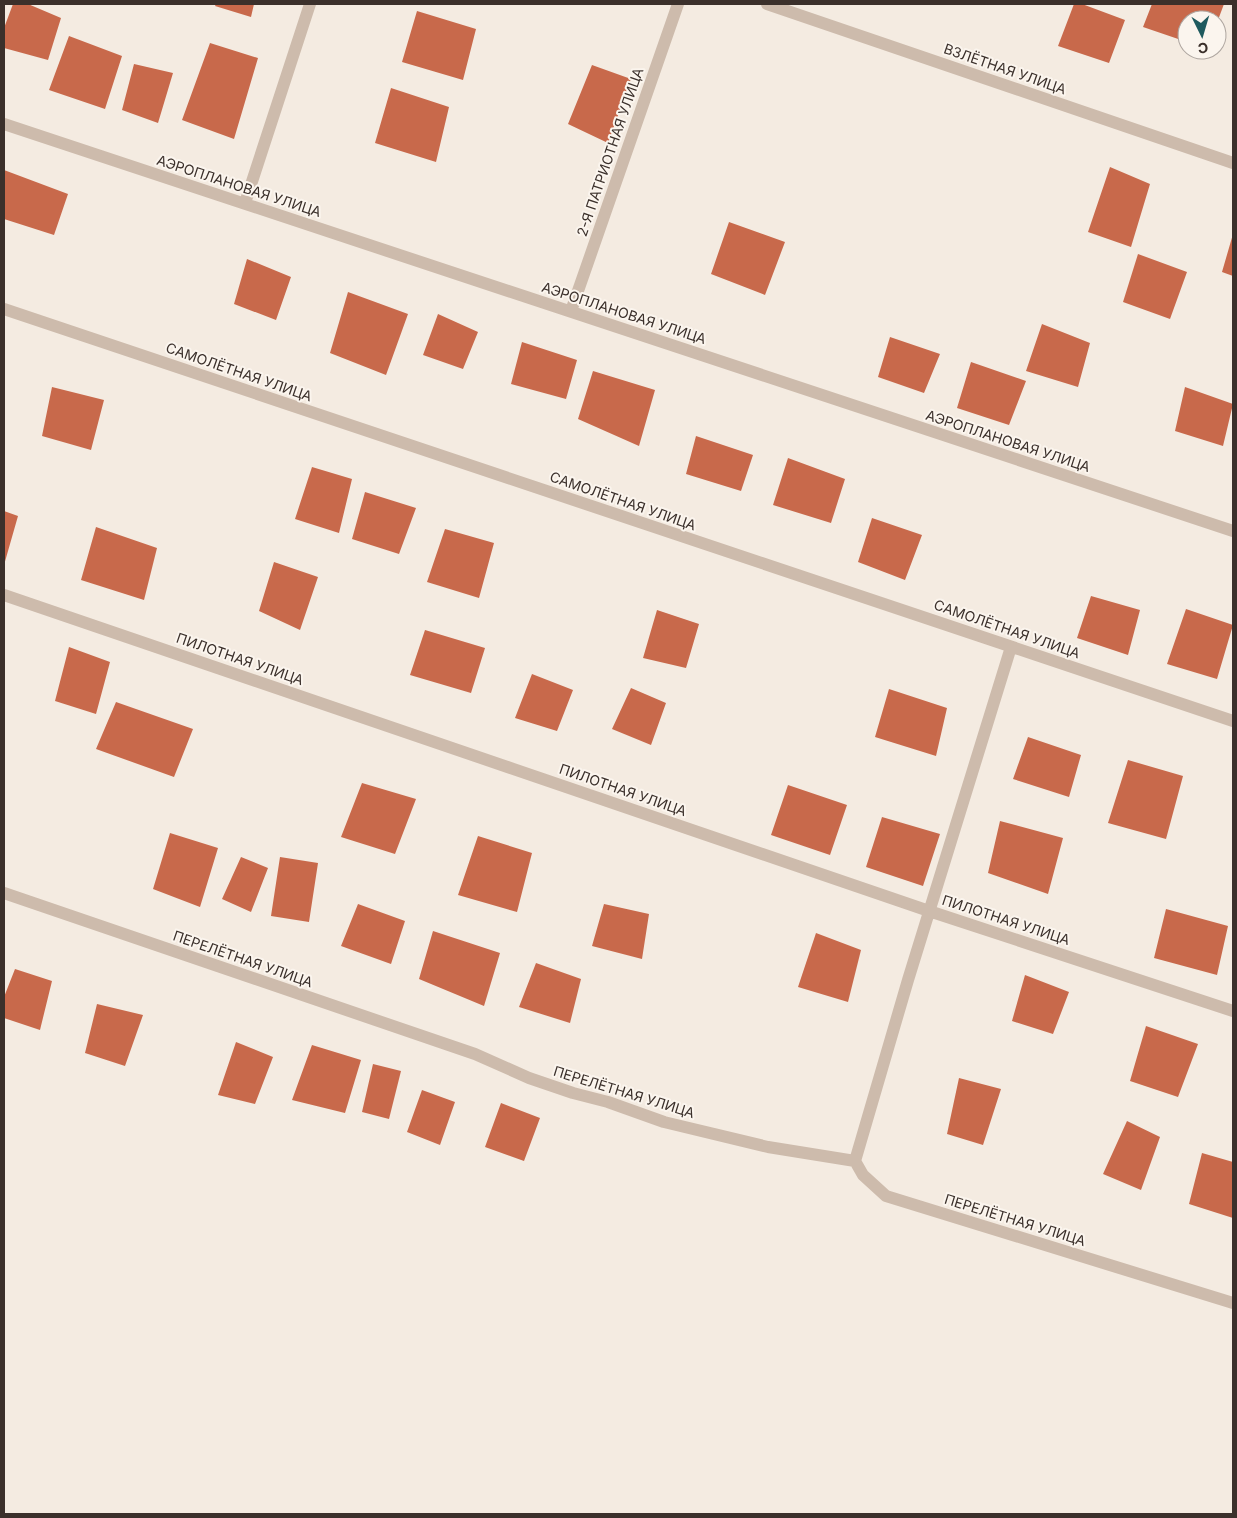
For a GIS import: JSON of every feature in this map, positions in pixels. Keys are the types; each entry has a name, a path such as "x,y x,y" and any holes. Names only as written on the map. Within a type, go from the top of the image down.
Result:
{"street":[{"path":"245,204 310,4"},
{"name":"2-Я ПАТРИОТНАЯ УЛИЦА","path":"571,311 678,4"},
{"name":"ВЗЛЁТНАЯ УЛИЦА","path":"768,4 1233,163"},
{"name":"АЭРОПЛАНОВАЯ УЛИЦА","path":"4,124 1233,532"},
{"name":"САМОЛЁТНАЯ УЛИЦА","path":"4,309 1233,721"},
{"name":"ПИЛОТНАЯ УЛИЦА","path":"4,595 929,911 1233,1011"},
{"path":"855,1160 929,911 1011,647"},
{"name":"ПЕРЕЛЁТНАЯ УЛИЦА","path":"4,893 475,1054 529,1078 573,1093 608,1102 664,1122 768,1147 855,1160 863,1175 886,1196 1233,1302"}],"building":[{"path":"13,4 28,4 61,18 48,60 4,48 4,28"},
{"path":"216,4 254,4 251,17 215,6"},
{"path":"1074,4 1082,4 1125,20 1109,63 1058,46"},
{"path":"1152,4 1224,4 1222,10 1177,10 1177,39 1143,27"},
{"path":"417,11 476,29 463,80 402,62"},
{"path":"69,36 122,56 105,109 49,90"},
{"path":"210,43 258,58 234,139 182,120"},
{"path":"134,64 173,73 158,123 122,110"},
{"path":"592,65 631,79 608,143 568,124"},
{"path":"391,88 449,107 436,162 375,143"},
{"path":"1110,167 1150,184 1131,247 1088,232"},
{"path":"4,170 68,194 54,235 4,219"},
{"path":"729,222 785,242 765,295 711,274"},
{"path":"1233,234 1233,276 1222,272"},
{"path":"1138,254 1187,272 1170,319 1123,302"},
{"path":"247,259 291,277 276,320 234,304"},
{"path":"348,292 408,314 386,375 330,353"},
{"path":"438,314 478,332 463,369 423,355"},
{"path":"1042,324 1090,343 1078,387 1026,371"},
{"path":"890,337 940,354 924,393 878,377"},
{"path":"522,342 577,360 566,399 511,384"},
{"path":"971,362 1026,381 1009,425 957,408"},
{"path":"593,371 655,390 639,446 578,419"},
{"path":"52,387 104,400 91,450 42,436"},
{"path":"1185,387 1233,404 1223,446 1175,431"},
{"path":"696,436 753,455 741,491 686,474"},
{"path":"788,458 845,479 831,523 773,505"},
{"path":"312,467 352,479 339,533 295,519"},
{"path":"365,492 416,508 399,554 352,539"},
{"path":"4,511 18,516 4,565"},
{"path":"872,518 922,535 905,580 858,562"},
{"path":"96,527 157,548 144,600 81,580"},
{"path":"445,529 494,543 479,598 427,582"},
{"path":"274,562 318,577 300,630 259,611"},
{"path":"1091,596 1140,610 1128,655 1077,638"},
{"path":"1186,609 1233,625 1217,679 1167,664"},
{"path":"657,610 699,624 686,668 643,658"},
{"path":"425,630 485,648 471,693 410,675"},
{"path":"69,647 110,662 96,714 55,701"},
{"path":"532,674 573,690 557,731 515,718"},
{"path":"631,688 666,703 651,745 612,729"},
{"path":"889,689 947,708 936,756 875,737"},
{"path":"116,702 193,729 174,777 96,749"},
{"path":"1028,737 1081,755 1069,797 1013,779"},
{"path":"1128,760 1183,776 1166,839 1108,823"},
{"path":"362,783 416,799 395,854 341,837"},
{"path":"788,785 847,805 830,855 771,835"},
{"path":"882,817 940,834 923,886 866,867"},
{"path":"1000,821 1063,838 1048,894 988,873"},
{"path":"170,833 218,848 200,907 153,889"},
{"path":"478,836 532,853 517,912 458,895"},
{"path":"241,857 268,868 251,912 222,899"},
{"path":"280,857 318,863 309,922 271,916"},
{"path":"358,904 405,921 391,964 341,946"},
{"path":"604,904 649,914 642,959 592,946"},
{"path":"1166,909 1228,926 1217,975 1154,958"},
{"path":"433,931 500,953 484,1006 419,979"},
{"path":"816,933 861,950 848,1002 798,987"},
{"path":"536,963 581,979 570,1023 519,1007"},
{"path":"15,969 52,981 40,1030 4,1018 4,997"},
{"path":"1025,975 1069,992 1053,1034 1012,1021"},
{"path":"97,1004 143,1015 125,1066 85,1053"},
{"path":"1146,1026 1198,1044 1178,1097 1130,1081"},
{"path":"236,1042 273,1057 255,1104 218,1095"},
{"path":"312,1045 361,1060 345,1113 292,1100"},
{"path":"373,1064 401,1071 389,1119 362,1112"},
{"path":"959,1078 1001,1089 983,1145 947,1134"},
{"path":"422,1090 455,1102 440,1145 407,1132"},
{"path":"501,1103 540,1118 524,1161 485,1147"},
{"path":"1127,1121 1160,1137 1141,1190 1103,1174"},
{"path":"1202,1153 1233,1162 1233,1218 1189,1204"}]}
